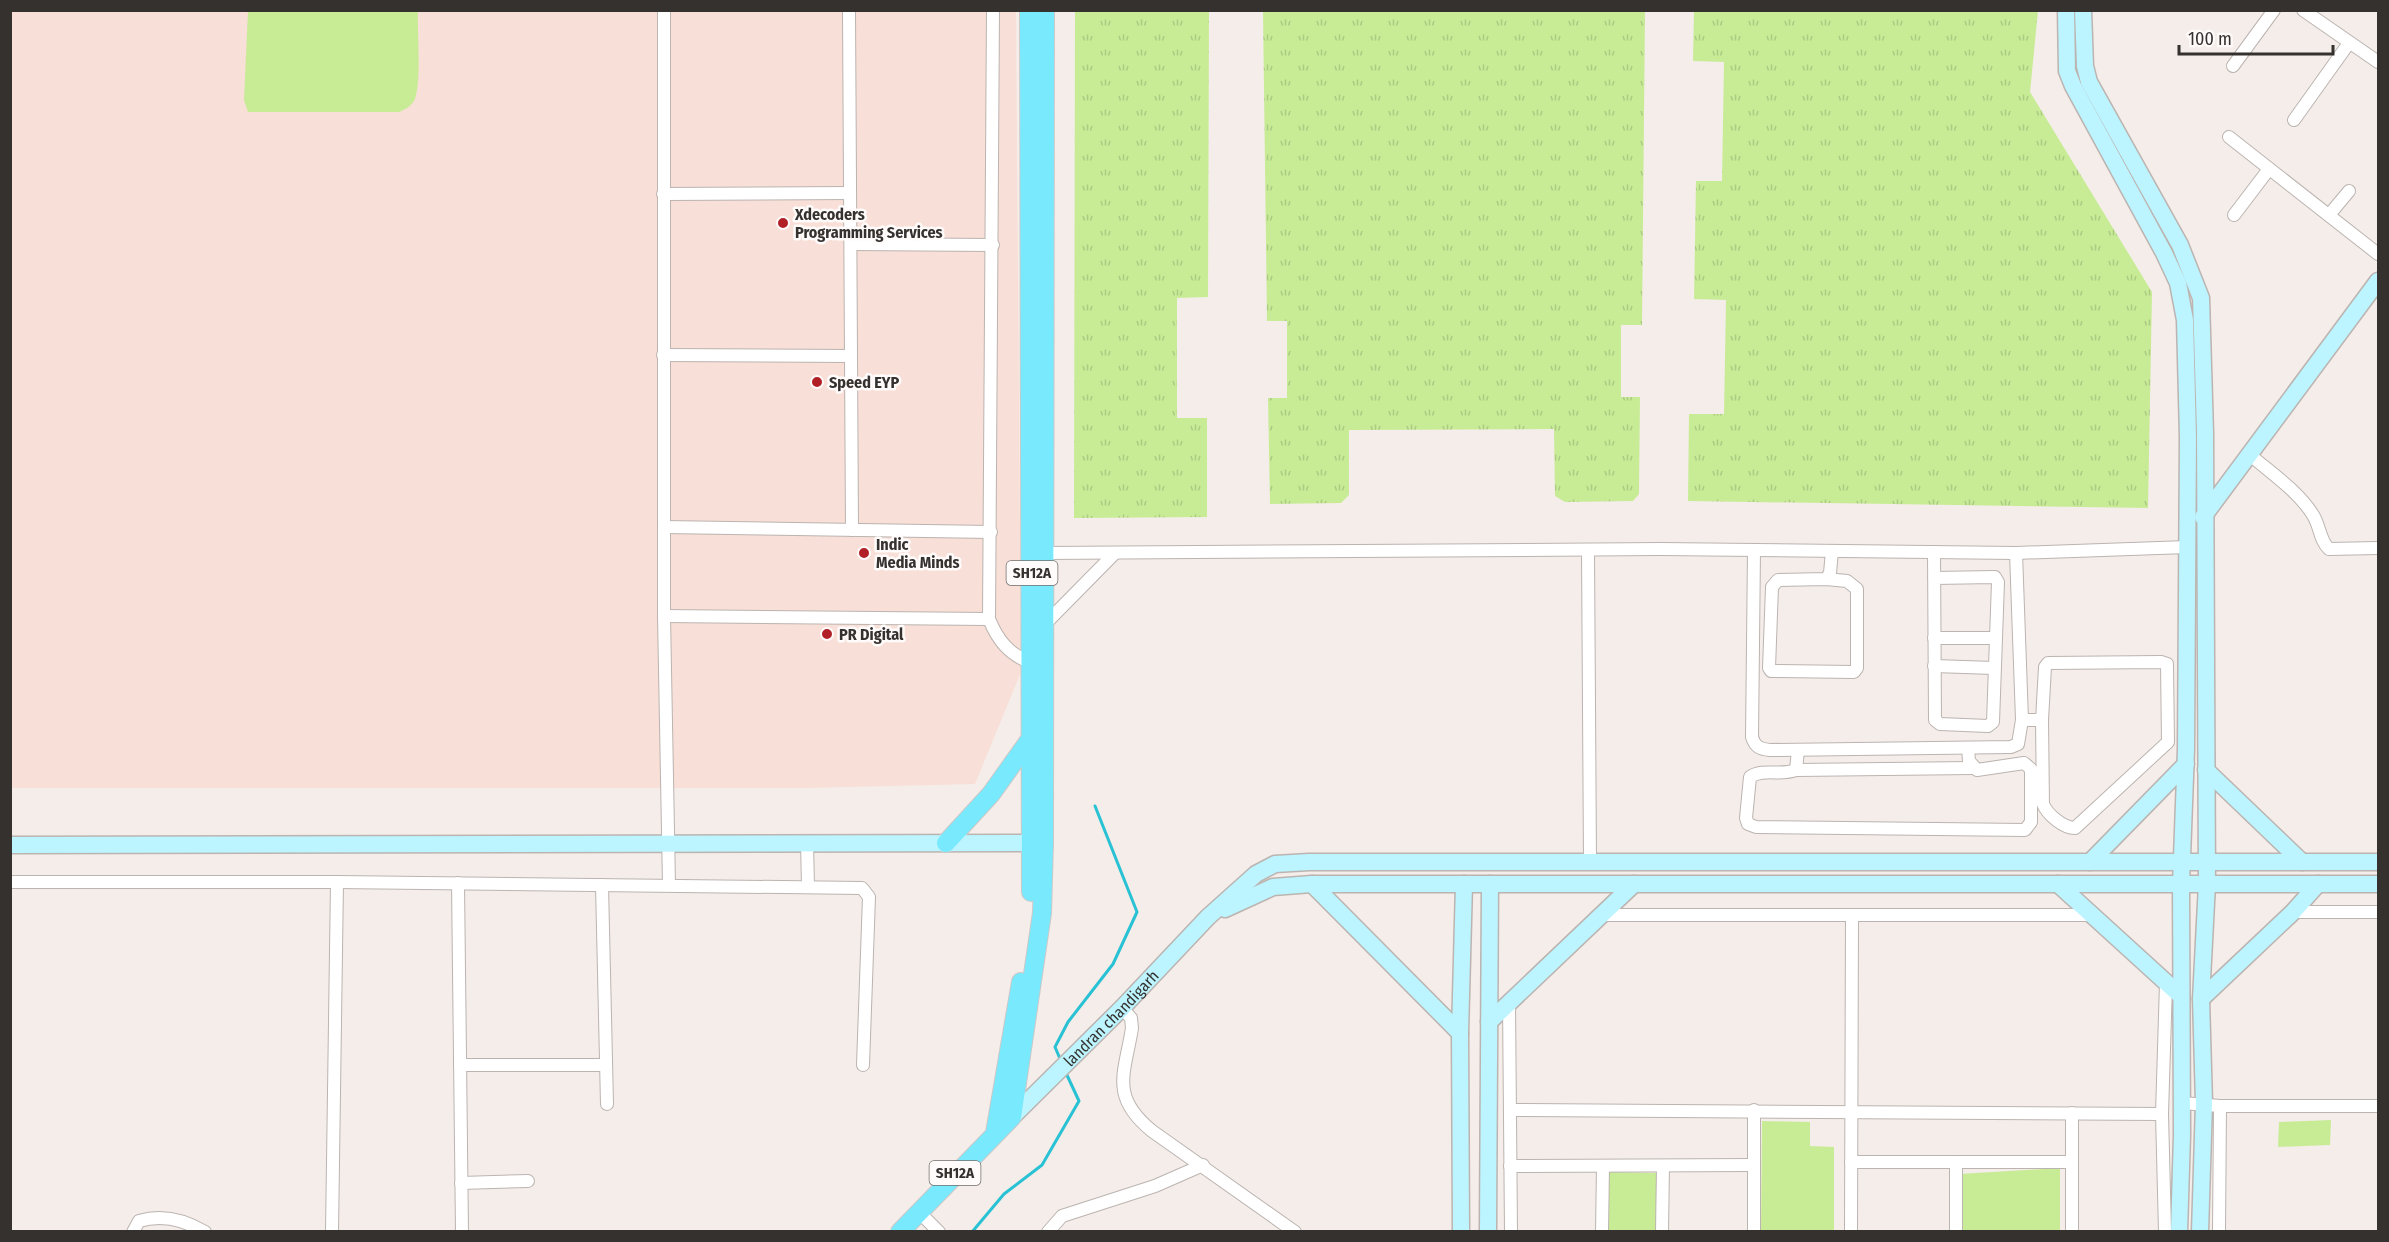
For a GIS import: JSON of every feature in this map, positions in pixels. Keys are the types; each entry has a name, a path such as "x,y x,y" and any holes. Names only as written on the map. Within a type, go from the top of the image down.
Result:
{"main road":[{"name":"SH12A","path":"994,1134 1023,974 1038,842 1045,624 1038,553 1029,10"},
{"name":"SH12A","path":"900,1232 1012,1117 1041,924 1031,738 1031,663 1038,553 1045,10"},
{"path":"2066,10 2067,71 2164,253 2178,283 2183,303 2188,437 2186,764 2181,884 2180,1232"},
{"path":"2084,10 2085,66 2089,82 2180,244 2201,298 2205,433 2207,862 2201,999 2212,1105 2200,1232"},
{"path":"2187,547 2204,516 2379,281"},
{"path":"946,843 991,794 1031,738"},
{"path":"2090,862 2186,764"},
{"path":"2206,770 2302,862"},
{"path":"10,845 1038,842"},
{"name":"landran chandigarh","path":"1012,1117 1122,1008 1208,917 1256,874 1275,864 1309,862 2379,862"},
{"path":"1312,884 1460,1032"},
{"path":"1208,917 1273,887 1312,884 2379,884"},
{"path":"1461,1232 1460,1032 1464,884"},
{"path":"1488,1232 1490,884"},
{"path":"1490,1022 1599,915 1634,884"},
{"path":"2058,884 2181,996"},
{"path":"2201,999 2293,912 2318,884"}],"street":[{"path":"664,10 664,616 669,885"},
{"path":"849,10 852,530"},
{"path":"993,10 989,619 996,637 1006,649 1031,663"},
{"path":"2233,66 2274,10"},
{"path":"2303,10 2379,62"},
{"path":"2294,120 2349,43"},
{"path":"2229,137 2379,254"},
{"path":"2234,215 2270,169"},
{"path":"2329,216 2349,191"},
{"path":"663,194 850,193"},
{"path":"852,244 993,245"},
{"path":"663,355 851,356"},
{"path":"2249,454 2305,505 2319,526 2328,549 2379,548"},
{"path":"664,527 991,532"},
{"path":"1038,553 1588,550 2016,553 2187,547"},
{"path":"1588,550 1590,862"},
{"path":"1754,550 1752,737 1761,749 1798,750 2011,747 2018,744 2022,720 2016,553"},
{"path":"1826,579 1830,573 1832,551"},
{"path":"1045,624 1114,552"},
{"path":"1934,552 1934,578 1934,666 1935,720 1940,724 1988,726 1993,722 1994,638 1998,582 1995,577 1934,578"},
{"path":"1826,579 1847,581 1857,588 1857,668 1854,672 1771,671 1769,668 1772,587 1778,580 1826,579"},
{"path":"664,616 989,619"},
{"path":"1934,638 1994,638"},
{"path":"2162,662 2167,664 2168,742 2075,828 2067,827 2047,811 2043,804 2042,720 2044,671 2048,663 2162,662"},
{"path":"1934,666 1994,668"},
{"path":"2022,720 2042,720"},
{"path":"1968,748 1969,761 1973,768"},
{"path":"1796,770 1798,750"},
{"path":"2024,763 2031,769 2031,822 2025,830 1768,828 1748,824 1746,818 1750,777 1756,773 1790,773 1796,770 1973,768 1977,770 2024,763"},
{"path":"807,843 807,886"},
{"path":"10,882 337,882 858,887 868,893 863,1065"},
{"path":"333,1232 337,882"},
{"path":"458,883 462,1232"},
{"path":"602,885 607,1104"},
{"path":"2293,912 2379,912"},
{"path":"1599,915 2093,915"},
{"path":"1851,1232 1852,916"},
{"path":"2165,1232 2163,1114 2166,983"},
{"path":"1509,1002 1511,1232"},
{"path":"1122,1008 1131,1018 1132,1028 1122,1084 1126,1100 1142,1123 1294,1232"},
{"path":"460,1065 606,1065"},
{"path":"2182,1103 2379,1106"},
{"path":"2212,1105 2219,1232"},
{"path":"1510,1110 1851,1110 2163,1114"},
{"path":"1754,1110 1754,1232"},
{"path":"2072,1113 2072,1232"},
{"path":"1851,1162 2072,1162"},
{"path":"1956,1162 1956,1232"},
{"path":"1048,1232 1062,1216 1155,1186 1203,1165"},
{"path":"1510,1166 1754,1165"},
{"path":"1602,1232 1603,1166"},
{"path":"1662,1232 1663,1166"},
{"path":"461,1183 528,1181"},
{"path":"918,1211 939,1232"},
{"path":"133,1232 139,1221 164,1218 179,1220 205,1232"}],"shaded area":[{"path":"11,11 1016,11 1021,672 975,784 805,788 11,788"}],"green space":[{"path":"248,11 418,11 419,71 414,101 408,108 399,112 248,112 244,100"},
{"path":"1075,11 1209,11 1208,297 1177,298 1177,418 1207,418 1207,517 1074,518"},
{"path":"1263,11 1645,11 1642,325 1621,325 1621,397 1640,397 1639,494 1633,501 1565,502 1555,496 1554,429 1349,430 1349,495 1341,503 1270,504 1268,398 1287,398 1287,321 1267,321"},
{"path":"1694,11 2038,11 2030,92 2152,292 2148,508 1688,501 1689,414 1724,414 1726,300 1694,299 1696,181 1722,181 1724,62 1693,61"},
{"path":"2331,1120 2330,1145 2278,1147 2279,1122"},
{"path":"1762,1121 1810,1122 1810,1146 1834,1147 1834,1231 1761,1231"},
{"path":"2060,1168 2060,1231 1961,1231 1959,1174"},
{"path":"1609,1172 1657,1173 1657,1231 1609,1231"}],"waterway":[{"path":"1061,1061 1055,1047 1068,1022 1113,964 1137,912 1095,806"},
{"path":"972,1232 1004,1194 1042,1165 1079,1101 1066,1073"}],"place":[{"name":"Xdecoders Programming Services","path":"783,223"},
{"name":"Speed EYP","path":"817,382"},
{"name":"Indic Media Minds","path":"864,553"},
{"name":"PR Digital","path":"827,634"}]}
